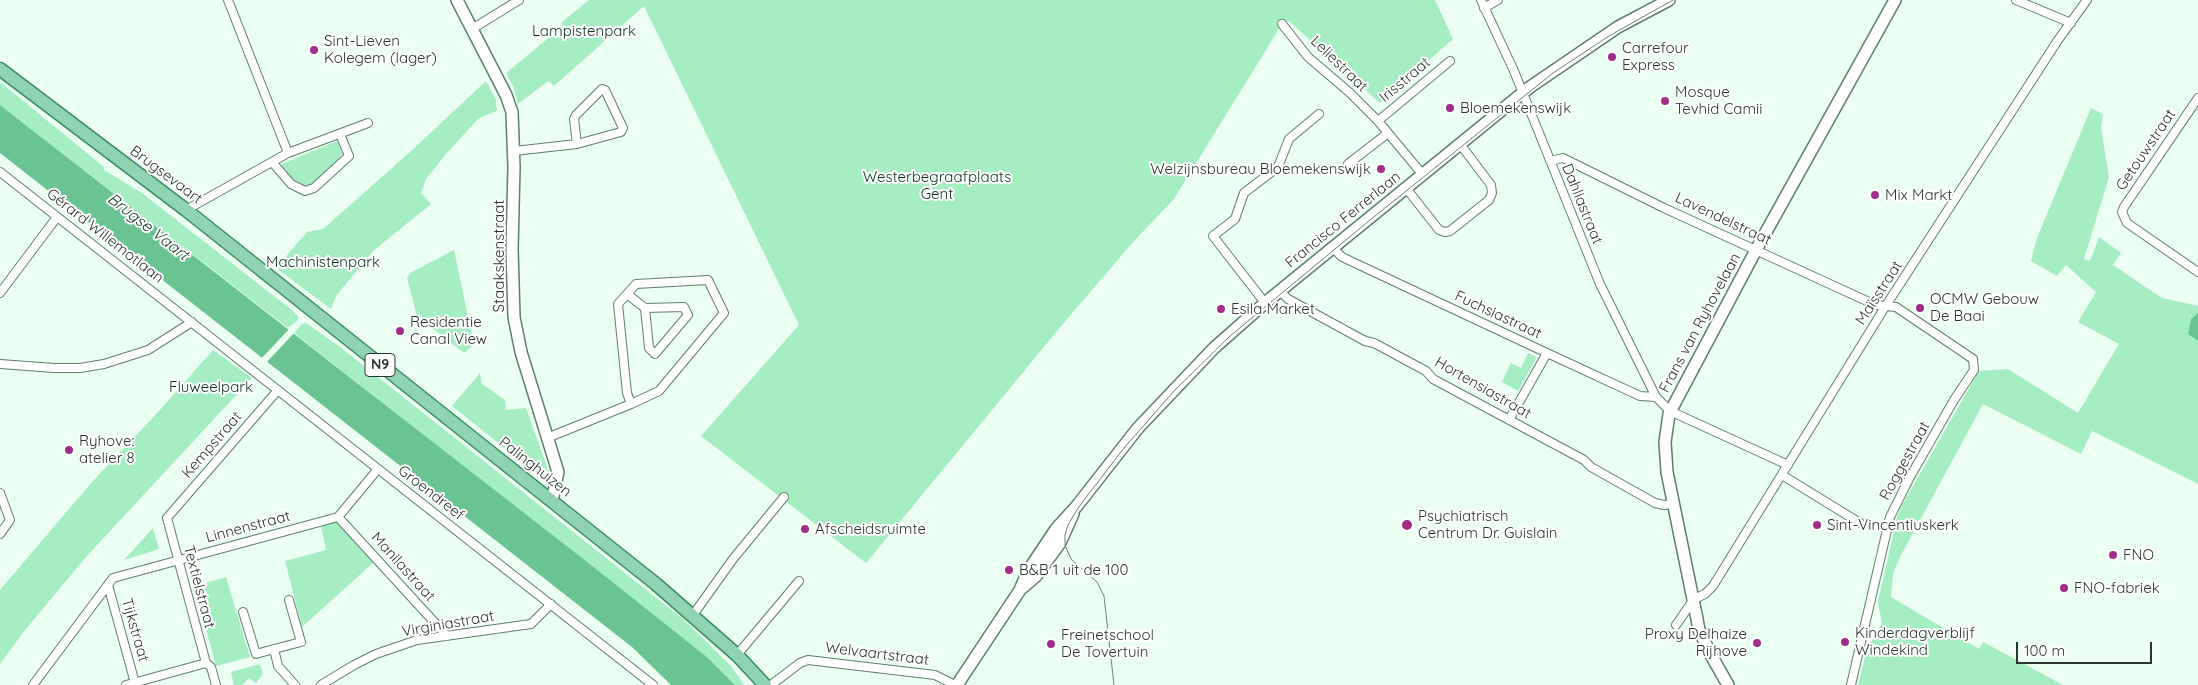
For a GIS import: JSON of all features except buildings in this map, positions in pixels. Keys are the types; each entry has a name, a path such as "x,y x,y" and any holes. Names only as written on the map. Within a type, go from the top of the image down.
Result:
{"main road":[{"name":"Brugsevaart","path":"0,68 186,210 310,310"},
{"name":"Palinghuizen","path":"310,310 693,615 737,654 765,685"}],"street":[{"path":"228,0 288,153"},
{"name":"Staakskenstraat","path":"457,0 506,95 513,120 512,249 514,317 521,352 558,472 552,501"},
{"path":"472,29 519,0"},
{"path":"1482,4 1498,0"},
{"name":"Francisco Ferrerlaan","path":"956,685 1020,590 1028,571 1048,541 1107,465 1161,402 1214,348 1332,247 1523,94 1594,43 1669,0"},
{"name":"Frans van Ryhovelaan","path":"1728,685 1699,630 1665,455 1664,442 1670,411 1756,250 1895,0"},
{"path":"2016,0 2071,23"},
{"name":"Maïsstraat","path":"1676,625 1694,599 1705,594 1713,586 1885,307 2058,40 2087,0"},
{"name":"Dahliastraat","path":"1482,4 1523,94 1600,284 1656,397 1670,411"},
{"name":"Leliestraat","path":"1282,24 1308,57 1349,92 1378,121 1423,175"},
{"name":"Irisstraat","path":"1378,121 1450,61"},
{"path":"514,150 577,144 621,132 623,128 605,90 602,89 576,115 574,120 577,144"},
{"name":"Getouwstraat","path":"2198,98 2122,212 2127,223 2198,272"},
{"path":"1265,303 1213,236 1235,219 1244,193 1278,167 1290,139 1319,114"},
{"path":"186,210 288,153 368,123"},
{"path":"1348,164 1388,133"},
{"path":"272,162 292,184 305,191 314,188 349,156 340,134"},
{"path":"1406,188 1439,230 1445,232 1450,231 1489,200 1492,193 1491,185 1460,144"},
{"name":"Lavendelstraat","path":"1550,161 1563,158 1664,208 1868,302 1885,307"},
{"name":"Gérard Willemotlaan","path":"0,172 192,322"},
{"path":"0,294 57,216"},
{"name":"Fuchsiastraat","path":"1332,247 1342,257 1547,353 1640,396 1656,397"},
{"path":"547,438 631,404 659,392 724,313 708,280 636,284 618,304 627,393 631,404"},
{"name":"Hortensiastraat","path":"1280,291 1288,299 1365,341 1374,343 1426,371 1433,379 1584,460 1591,467 1655,503 1664,505 1674,504"},
{"path":"628,294 645,308 684,306 688,315 655,354 649,348 645,308"},
{"name":"Roggestraat","path":"1851,685 1890,517 1902,491 1975,366 1975,362 1970,356 1905,312 1896,307 1885,307"},
{"path":"0,364 54,368 80,368 104,364 148,350 192,322"},
{"name":"Groendreef","path":"192,322 653,685"},
{"path":"1509,420 1547,353"},
{"name":"Kempstraat","path":"167,518 278,390"},
{"path":"1670,411 1788,465"},
{"path":"338,516 378,469"},
{"path":"1782,475 1860,523"},
{"path":"0,493 10,520 0,534"},
{"path":"693,615 734,559 784,497"},
{"name":"Linnenstraat","path":"108,585 113,578 338,516"},
{"name":"Manilastraat","path":"338,516 447,636"},
{"name":"Textielstraat","path":"167,518 206,663 211,667 216,685"},
{"path":"737,654 799,581"},
{"path":"33,685 108,585"},
{"name":"Tijkstraat","path":"108,585 135,682"},
{"path":"243,612 256,654 301,642 289,600"},
{"name":"Virginiastraat","path":"321,685 354,664 376,654 417,640 532,624 551,604"},
{"path":"274,649 278,666 295,685"},
{"name":"Welvaartstraat","path":"772,685 800,663 808,660 935,675 956,685"},
{"path":"164,685 161,676 206,663"},
{"name":"Tijkstraat","path":"126,685 161,676"}],"green space":[{"name":"Westerbegraafplaats Gent","path":"589,0 1435,0 1453,39 1380,103 1289,21 1282,24 1174,199 1134,241 1062,325 866,563 701,436 799,325 644,6 554,86 548,81 518,104 513,86 506,73 563,26 561,23"},
{"name":"Machinistenpark","path":"486,81 496,100 497,111 479,118 446,154 426,179 421,193 431,204 373,251 336,296 331,309 276,268 307,232 323,229 409,153"},
{"path":"0,82 104,167 104,170 142,193 293,311 298,320 288,328 0,105"},
{"path":"2091,108 2103,114 2101,128 2109,177 2084,259 2090,261 2099,237 2121,253 2113,265 2162,298 2198,306 2198,484 2092,431 2081,454 1983,404 1900,557 1893,574 1891,597 1979,649 1983,642 2063,685 1858,685 1867,649 1882,623 1878,602 1897,517 1902,505 1979,371 2008,369 2078,413 2119,344 2078,322 2096,292 2066,265 2057,276 2031,261 2037,238"},
{"path":"337,141 342,153 338,161 311,185 305,186 287,175 282,168 282,164"},
{"path":"454,250 474,345 464,353 417,316 407,278 410,273"},
{"path":"306,323 340,347 683,619 732,667 744,685 735,685 707,657 294,333 302,324"},
{"name":"Fluweelpark","path":"213,350 252,378 86,557 25,630 0,664 0,590 92,482"},
{"path":"1528,353 1537,357 1518,391 1502,382 1511,363 1521,368"},
{"path":"480,373 482,384 505,400 506,410 526,408 550,475 545,478 541,477 452,406"},
{"path":"338,521 374,562 302,627 285,561 326,550 321,526"},
{"path":"153,528 159,549 124,560"},
{"path":"226,577 250,657 216,666 199,604 208,600 205,590 196,593 195,586"},
{"path":"260,664 263,674 256,683 249,678 242,685 234,685 231,672"}],"water":[{"name":"Brugse Vaart","path":"0,105 582,558 707,657 735,685 671,685 632,647 0,153"},
{"path":"2198,313 2198,341 2188,334 2191,319"}],"pier":[{"path":"291,327 296,331 265,364 260,360"}],"tram line":[{"path":"1114,685 1104,596 1097,582 1071,559 1065,545 1065,535 1068,525 1078,508 1124,448 1175,390 1230,336 1370,220 1553,73 1609,36 1673,0"}],"place":[{"name":"Sint-Lieven Kolegem (lager)","path":"314,50"},
{"name":"Carrefour Express","path":"1612,57"},
{"name":"Mosque Tevhid Camii","path":"1665,101"},
{"name":"Bloemekenswijk","path":"1450,108"},
{"name":"Welzijnsbureau Bloemekenswijk","path":"1381,169"},
{"name":"Mix Markt","path":"1875,195"},
{"name":"OCMW Gebouw De Baai","path":"1920,308"},
{"name":"Esila Market","path":"1221,309"},
{"name":"Residentie Canal View","path":"400,331"},
{"name":"Ryhove: atelier 8","path":"69,450"},
{"name":"Psychiatrisch Centrum Dr. Guislain","path":"1407,525"},
{"name":"Sint-Vincentiuskerk","path":"1817,525"},
{"name":"Afscheidsruimte","path":"805,529"},
{"name":"FNO","path":"2113,555"},
{"name":"B&B 1 uit de 100","path":"1009,570"},
{"name":"FNO-fabriek","path":"2064,588"},
{"name":"Kinderdagverblijf Windekind","path":"1845,642"},
{"name":"Proxy Delhaize Rijhove","path":"1757,643"},
{"name":"Freinetschool De Tovertuin","path":"1051,644"}],"park label":[{"name":"Lampistenpark","path":"584,31"}]}
